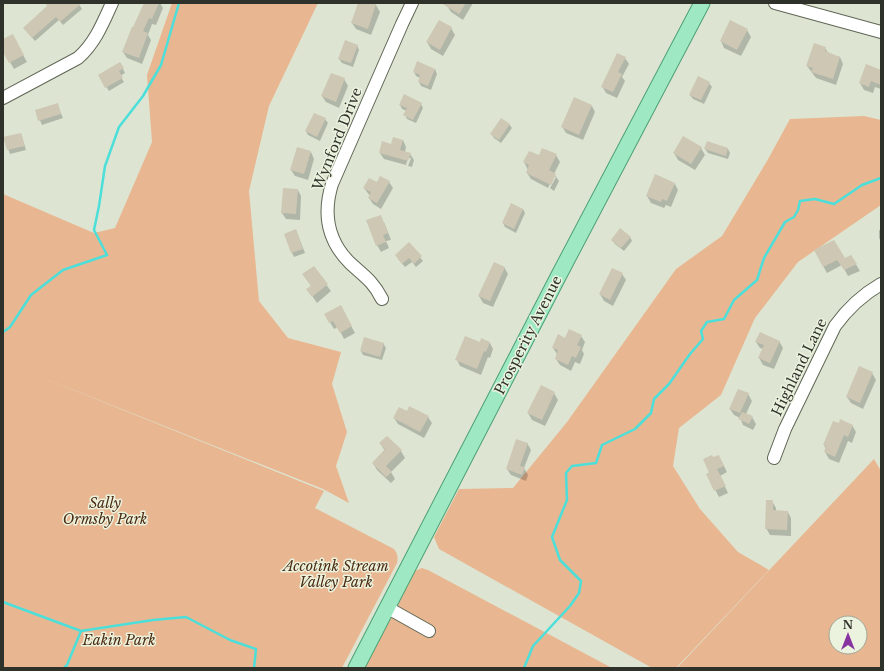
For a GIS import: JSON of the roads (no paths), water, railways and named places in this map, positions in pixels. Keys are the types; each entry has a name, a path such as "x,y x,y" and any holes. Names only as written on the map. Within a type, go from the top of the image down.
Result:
{"main road":[{"name":"Prosperity Avenue","path":"356,668 702,3"}],"street":[{"path":"3,98 78,58 94,41 112,3"},
{"name":"Wynford Drive","path":"382,299 369,279 340,252 329,229 327,204 332,184 412,3"},
{"path":"775,3 881,32"},
{"name":"Highland Lane","path":"774,458 785,429 835,326 853,304 881,284"},
{"path":"388,608 429,632"}],"waterway":[{"path":"3,332 10,327 31,295 63,270 107,255 94,230 105,166 119,127 143,96 161,65 179,3"},
{"path":"524,668 533,646 570,606 579,593 581,581 560,560 552,537 567,500 566,473 572,466 596,463 602,445 635,429 651,413 654,399 669,384 690,354 703,339 701,331 707,322 724,319 734,300 757,280 764,258 785,222 794,217 798,210 800,201 815,199 834,204 862,185 881,178"},
{"path":"3,602 81,631"},
{"path":"64,668 67,665 81,631 153,620 186,617 230,640 256,649 254,668"}],"park label":[{"name":"Sally Ormsby Park","path":"105,512"},
{"name":"Accotink Stream Valley Park","path":"336,574"},
{"name":"Eakin Park","path":"119,640"}]}
